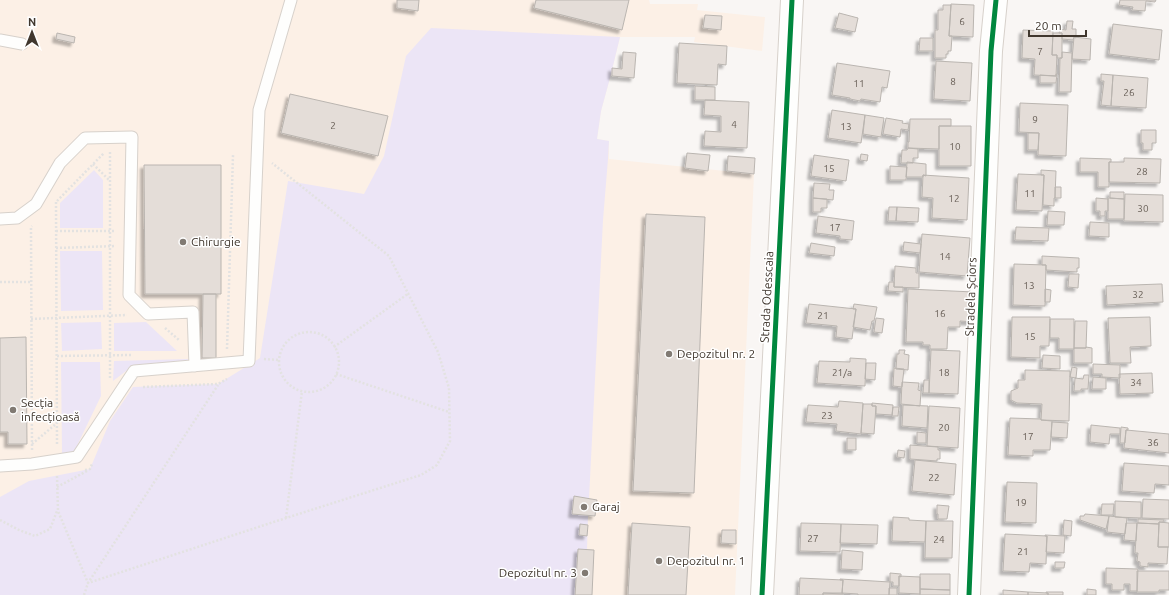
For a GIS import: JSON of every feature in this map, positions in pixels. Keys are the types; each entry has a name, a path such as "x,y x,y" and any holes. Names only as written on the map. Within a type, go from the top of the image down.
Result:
{"street":[{"name":"Strada Odesscaia","path":"762,595 792,0"},
{"name":"Stradela Șciors","path":"969,595 991,51 996,0"}],"lane":[{"path":"0,466 32,464 77,457 134,371 249,361 259,110 291,0"},
{"path":"0,40 22,44"},
{"path":"0,219 17,218 36,204 60,163 85,138 132,137 129,295 148,314 194,312 195,366"}],"path":[{"path":"51,207 110,147 110,408"},
{"path":"88,583 421,475 437,465 450,441 448,388 438,352 389,256 272,163"},
{"path":"93,164 110,181"},
{"path":"56,202 57,461"},
{"path":"32,464 31,227 36,222"},
{"path":"56,231 131,231"},
{"path":"56,248 131,246"},
{"path":"0,282 31,282"},
{"path":"334,347 409,293"},
{"path":"32,319 148,314 195,354"},
{"path":"311,333 320,335 328,340 338,355 339,364 331,383 322,389 312,392 302,391 292,387 285,380 280,371 279,360 286,343 293,337 311,333"},
{"path":"260,358 279,360"},
{"path":"336,374 449,412"},
{"path":"84,595 88,583 218,384 230,377"},
{"path":"141,387 218,384"},
{"path":"286,518 302,391"},
{"path":"32,444 57,423"},
{"path":"57,487 90,470 93,462"},
{"path":"77,472 90,470"},
{"path":"64,474 57,476 58,511 88,583"},
{"path":"0,520 34,536 50,529 58,511"}],"shaded area":[{"path":"0,0 649,0 650,4 698,4 697,10 765,17 762,51 694,42 695,37 620,37 601,111 597,139 609,141 609,159 754,174 735,595 0,595"},
{"path":"431,28 620,37 601,111 597,139 609,141 603,220 589,499 574,497 572,514 588,515 587,550 578,550 575,595 0,595 0,497 29,481 90,469 110,421 133,387 218,384 260,358 288,181 364,194 384,156 406,56"},
{"path":"94,170 103,180 103,228 60,228 60,203"},
{"path":"60,251 102,251 103,310 61,311"},
{"path":"101,322 102,349 62,351 61,323"},
{"path":"146,322 177,351 114,351 114,323"},
{"path":"188,359 188,363 130,368 113,381 114,361"},
{"path":"61,362 100,362 101,396 73,454 62,454"}],"building":[{"path":"397,0 419,0 418,11 397,8"},
{"path":"536,0 629,0 622,30 534,8"},
{"path":"1120,0 1156,0 1155,2 1146,1 1145,11 1132,10 1133,7 1119,5"},
{"path":"951,4 974,5 973,37 949,36"},
{"path":"943,5 951,5 949,36 952,36 951,51 948,51 946,58 935,58 935,30 938,30 938,10 943,10"},
{"path":"839,13 858,18 855,32 835,28"},
{"path":"705,15 722,16 721,30 703,28"},
{"path":"1067,21 1073,21 1072,29 1076,29 1076,38 1074,37 1073,40 1062,39 1062,33 1059,33 1060,29 1066,30"},
{"path":"1113,24 1162,30 1159,60 1109,54"},
{"path":"1023,30 1053,31 1052,55 1057,55 1056,76 1034,75 1035,59 1022,58"},
{"path":"57,33 75,37 74,43 56,39"},
{"path":"1053,33 1062,33 1062,58 1057,58 1057,55 1052,55"},
{"path":"1074,37 1091,39 1090,60 1072,59"},
{"path":"920,38 933,38 933,51 919,51"},
{"path":"679,43 727,46 726,65 718,64 717,85 677,83"},
{"path":"623,52 636,53 634,78 612,76 612,68 622,69"},
{"path":"1062,52 1072,53 1071,92 1059,92 1060,58 1062,58"},
{"path":"936,61 972,63 970,101 934,99"},
{"path":"837,63 890,71 887,88 882,87 880,102 861,99 860,101 832,95"},
{"path":"1057,74 1056,83 1040,83 1040,75 1056,76"},
{"path":"1101,74 1113,75 1111,106 1101,105 1104,81 1101,81"},
{"path":"1113,75 1148,78 1146,108 1111,106"},
{"path":"695,86 715,87 715,100 695,100"},
{"path":"290,94 388,116 378,156 281,133"},
{"path":"705,100 749,102 747,148 704,146 705,131 721,132 721,116 704,115"},
{"path":"1020,103 1068,105 1066,156 1038,155 1039,133 1019,132"},
{"path":"832,110 865,115 861,143 828,138"},
{"path":"865,115 884,118 881,137 863,134"},
{"path":"886,118 903,121 902,123 909,124 908,130 901,129 900,137 883,134"},
{"path":"910,119 951,119 951,126 939,126 939,149 908,148"},
{"path":"939,126 971,126 971,166 939,166"},
{"path":"1141,130 1156,130 1156,143 1152,143 1152,150 1143,150 1143,143 1141,143"},
{"path":"1028,133 1039,133 1038,150 1028,150"},
{"path":"908,148 918,149 918,158 913,158 913,163 901,163 902,150 907,150"},
{"path":"687,153 710,155 708,171 685,168"},
{"path":"861,154 868,155 867,161 860,160"},
{"path":"814,155 849,160 846,181 811,176"},
{"path":"728,156 755,158 754,174 727,171"},
{"path":"1080,158 1111,159 1111,162 1109,162 1109,187 1098,187 1098,172 1080,172"},
{"path":"1124,158 1161,159 1160,183 1109,182 1109,162 1124,162"},
{"path":"907,162 926,164 926,176 906,177"},
{"name":"Chirurgie","path":"144,165 221,165 221,294 145,294"},
{"path":"890,166 907,167 906,180 890,180"},
{"path":"1041,170 1056,171 1054,206 1043,205 1044,175 1041,175"},
{"path":"1018,174 1044,175 1042,211 1016,210"},
{"path":"923,175 969,178 967,220 932,218 933,198 922,197"},
{"path":"814,183 830,184 829,190 834,190 833,200 813,198"},
{"path":"1055,187 1061,187 1061,198 1055,198"},
{"path":"1110,192 1124,192 1124,199 1110,198"},
{"path":"1125,194 1163,195 1163,222 1124,221"},
{"path":"813,198 827,199 827,208 821,208 821,212 813,212"},
{"path":"1096,198 1108,199 1108,211 1105,211 1105,216 1100,216 1100,211 1096,211"},
{"path":"1108,198 1124,199 1124,219 1108,219"},
{"path":"889,207 897,207 896,221 888,221"},
{"path":"897,207 919,208 918,222 896,221"},
{"path":"1048,211 1065,212 1064,225 1047,225"},
{"name":"Depozitul nr. 2","path":"646,214 705,217 694,493 633,491"},
{"path":"818,216 854,221 852,240 840,239 840,236 816,233"},
{"path":"1090,222 1109,223 1109,237 1089,236"},
{"path":"1016,227 1049,228 1048,241 1015,240"},
{"path":"922,234 970,238 967,276 919,272"},
{"path":"904,242 921,244 920,253 903,251"},
{"path":"811,243 835,247 834,256 809,253"},
{"path":"1042,256 1079,258 1079,268 1077,268 1077,272 1046,270 1046,265 1042,265"},
{"path":"1014,264 1046,265 1045,306 1013,305"},
{"path":"895,266 916,268 916,273 919,273 919,288 894,287"},
{"path":"1069,274 1079,274 1078,288 1068,287"},
{"path":"889,282 894,282 894,287 903,287 903,292 888,291"},
{"path":"1162,284 1163,302 1107,305 1106,286"},
{"path":"908,289 974,292 973,322 960,321 960,327 948,327 947,349 930,349 930,345 923,345 923,342 906,342"},
{"path":"1045,289 1051,290 1050,302 1045,302"},
{"path":"203,294 216,294 216,358 202,358"},
{"path":"809,304 856,309 852,339 836,337 837,326 806,323"},
{"path":"854,304 877,307 874,321 872,321 870,330 853,327 856,309 853,309"},
{"path":"1012,317 1050,317 1049,346 1040,346 1040,358 1011,357"},
{"path":"1150,317 1151,346 1130,347 1131,363 1110,363 1108,318"},
{"path":"876,318 884,319 882,333 874,332"},
{"path":"1050,319 1074,319 1074,349 1059,349 1059,338 1050,338"},
{"path":"1075,321 1087,321 1086,348 1074,348"},
{"name":"Secția infecțioasă","path":"26,337 27,444 8,444 8,432 0,432 0,338"},
{"path":"1074,348 1092,348 1092,363 1074,363"},
{"path":"899,350 905,350 904,354 909,355 908,370 896,369 897,354 899,354"},
{"path":"931,350 960,351 958,394 929,393"},
{"path":"1043,355 1060,356 1060,369 1042,368"},
{"path":"850,358 866,359 865,386 817,383 819,361 850,362"},
{"path":"866,363 876,363 875,380 865,379"},
{"path":"1093,364 1120,365 1120,378 1102,377 1102,374 1093,374"},
{"path":"1072,367 1077,368 1076,378 1070,377"},
{"path":"894,368 904,369 902,387 893,386"},
{"path":"1025,370 1070,371 1069,421 1041,420 1042,404 1017,403 1011,400 1011,391 1018,388 1018,380 1025,380"},
{"path":"1152,373 1153,393 1120,394 1119,374"},
{"path":"1084,375 1089,375 1088,389 1074,391 1075,378 1083,379"},
{"path":"1093,377 1106,378 1106,389 1092,389"},
{"path":"924,380 929,380 929,393 923,393"},
{"path":"902,382 919,383 918,390 921,391 920,406 901,404"},
{"path":"839,401 863,403 861,434 836,431 837,424 806,422 808,405 838,407"},
{"path":"872,403 893,405 892,415 876,414 876,406 872,406"},
{"path":"863,404 872,404 872,406 876,406 874,434 861,433"},
{"path":"903,405 928,406 927,428 902,426"},
{"path":"929,406 960,408 958,448 927,446"},
{"path":"893,407 899,407 898,416 892,416"},
{"path":"1010,418 1041,419 1052,421 1050,450 1033,450 1033,456 1008,455"},
{"path":"1052,422 1068,423 1067,438 1051,437"},
{"path":"1091,425 1120,428 1120,434 1110,434 1109,444 1090,442"},
{"path":"1121,427 1128,428 1128,430 1126,430 1125,443 1120,443"},
{"path":"1126,430 1169,434 1169,453 1124,448"},
{"path":"917,432 926,433 926,443 917,443"},
{"path":"847,438 856,438 856,450 847,450"},
{"path":"910,445 938,447 938,450 940,450 940,459 937,459 937,461 910,459"},
{"path":"898,450 905,451 904,458 897,457"},
{"path":"915,460 956,464 954,495 912,491"},
{"path":"1124,463 1169,466 1169,485 1155,484 1154,493 1122,491"},
{"path":"1007,482 1037,483 1036,523 1005,522"},
{"name":"Garaj","path":"574,496 597,500 595,516 572,514"},
{"path":"1143,499 1169,500 1169,519 1142,518"},
{"path":"1115,501 1141,502 1141,518 1115,517"},
{"path":"1102,504 1114,504 1113,515 1101,515"},
{"path":"937,505 949,506 947,519 938,519"},
{"path":"1085,514 1109,516 1106,529 1080,520 1080,516 1084,516"},
{"path":"1109,516 1127,518 1125,534 1107,532"},
{"path":"893,517 926,521 925,542 892,541"},
{"path":"1138,519 1164,520 1163,522 1159,522 1159,524 1138,523"},
{"path":"1064,520 1072,521 1071,536 1063,535"},
{"path":"926,521 953,521 952,558 925,558"},
{"path":"1159,522 1169,523 1169,547 1158,547"},
{"name":"Depozitul nr. 1","path":"632,523 690,527 686,595 628,595"},
{"path":"801,523 841,524 840,552 800,551"},
{"path":"1126,523 1137,523 1136,541 1124,540"},
{"path":"1137,523 1159,524 1158,547 1168,547 1167,564 1148,563 1148,567 1140,566 1140,562 1137,561 1138,553 1135,553"},
{"path":"580,524 588,525 587,536 579,535"},
{"path":"841,524 878,525 877,544 840,543"},
{"path":"722,530 736,530 736,544 721,543"},
{"path":"1005,534 1047,536 1046,564 1030,563 1029,572 1003,571"},
{"path":"1045,535 1065,536 1064,553 1046,552 1047,536"},
{"name":"Depozitul nr. 3","path":"578,549 594,550 592,595 575,595"},
{"path":"842,550 863,552 862,570 841,569"},
{"path":"1055,562 1065,562 1064,568 1055,568"},
{"path":"1106,568 1138,569 1137,591 1130,591 1130,584 1124,584 1124,590 1112,590 1112,584 1106,584"},
{"path":"1137,571 1169,571 1169,590 1159,590 1159,592 1137,592"},
{"path":"890,573 901,574 901,577 899,576 899,586 893,586 893,582 890,582"},
{"path":"920,574 950,574 950,590 920,589"},
{"path":"899,576 920,577 920,594 899,593"},
{"path":"800,578 843,580 842,594 823,593 823,595 799,595"},
{"path":"840,579 890,582 889,595 858,595 842,593 843,580"},
{"path":"889,588 897,588 897,595 889,595"},
{"path":"920,589 950,590 950,595 920,595"},
{"path":"1087,589 1096,590 1096,595 1087,595"},
{"path":"1003,590 1028,592 1028,595 1003,595"},
{"path":"1028,592 1048,593 1048,595 1028,595"},
{"path":"1046,592 1063,592 1063,595 1048,595"},
{"path":"823,593 843,593 843,595 823,595"}],"cycle path":[{"path":"762,595 792,0"},
{"path":"969,595 991,51 996,0"}],"place":[{"name":"Chirurgie","path":"183,242"},
{"name":"Depozitul nr. 2","path":"669,354"},
{"name":"Secția infecțioasă","path":"13,410"},
{"name":"Garaj","path":"584,507"},
{"name":"Depozitul nr. 1","path":"659,561"},
{"name":"Depozitul nr. 3","path":"585,573"}]}
